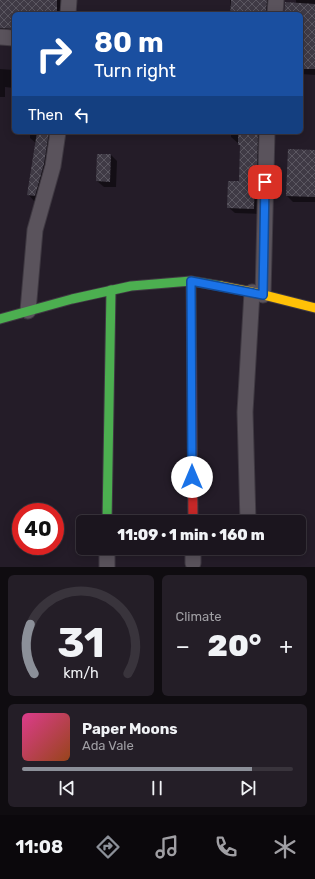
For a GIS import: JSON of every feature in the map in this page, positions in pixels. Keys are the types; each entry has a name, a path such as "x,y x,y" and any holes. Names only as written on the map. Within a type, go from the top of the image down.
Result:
{"street":[{"path":"68,12 69,0"},
{"path":"275,12 276,0"},
{"path":"0,37 12,38"},
{"path":"28,311 35,230 53,166 58,134"},
{"path":"248,515 245,412 258,293 267,134"},
{"path":"0,320 72,298 111,290 131,286 191,281 315,305"},
{"path":"191,281 192,515"},
{"path":"107,515 111,290"},
{"path":"107,555 107,567"},
{"path":"193,555 193,563"}],"building":[{"path":"0,0 57,0 57,12 12,12 12,29 0,28"},
{"path":"231,0 267,0 266,12 230,12"},
{"path":"285,2 315,4 315,69 303,69 303,12 284,12"},
{"path":"37,134 49,134 44,164 35,196 27,195"},
{"path":"238,134 258,134 257,179 255,179 254,209 227,208 228,181 239,181 240,145 238,145"},
{"path":"288,149 315,150 315,197 286,196"},
{"path":"97,154 111,154 110,182 96,181"}],"traffic: fast":[{"path":"0,319 72,299 131,286 191,281 221,286"},
{"path":"107,515 111,290"}],"traffic: slow":[{"path":"221,286 252,292 315,308"}],"traffic: jam":[{"path":"191,281 193,515"}],"route":[{"path":"192,477 191,281 263,295 265,182"}]}
